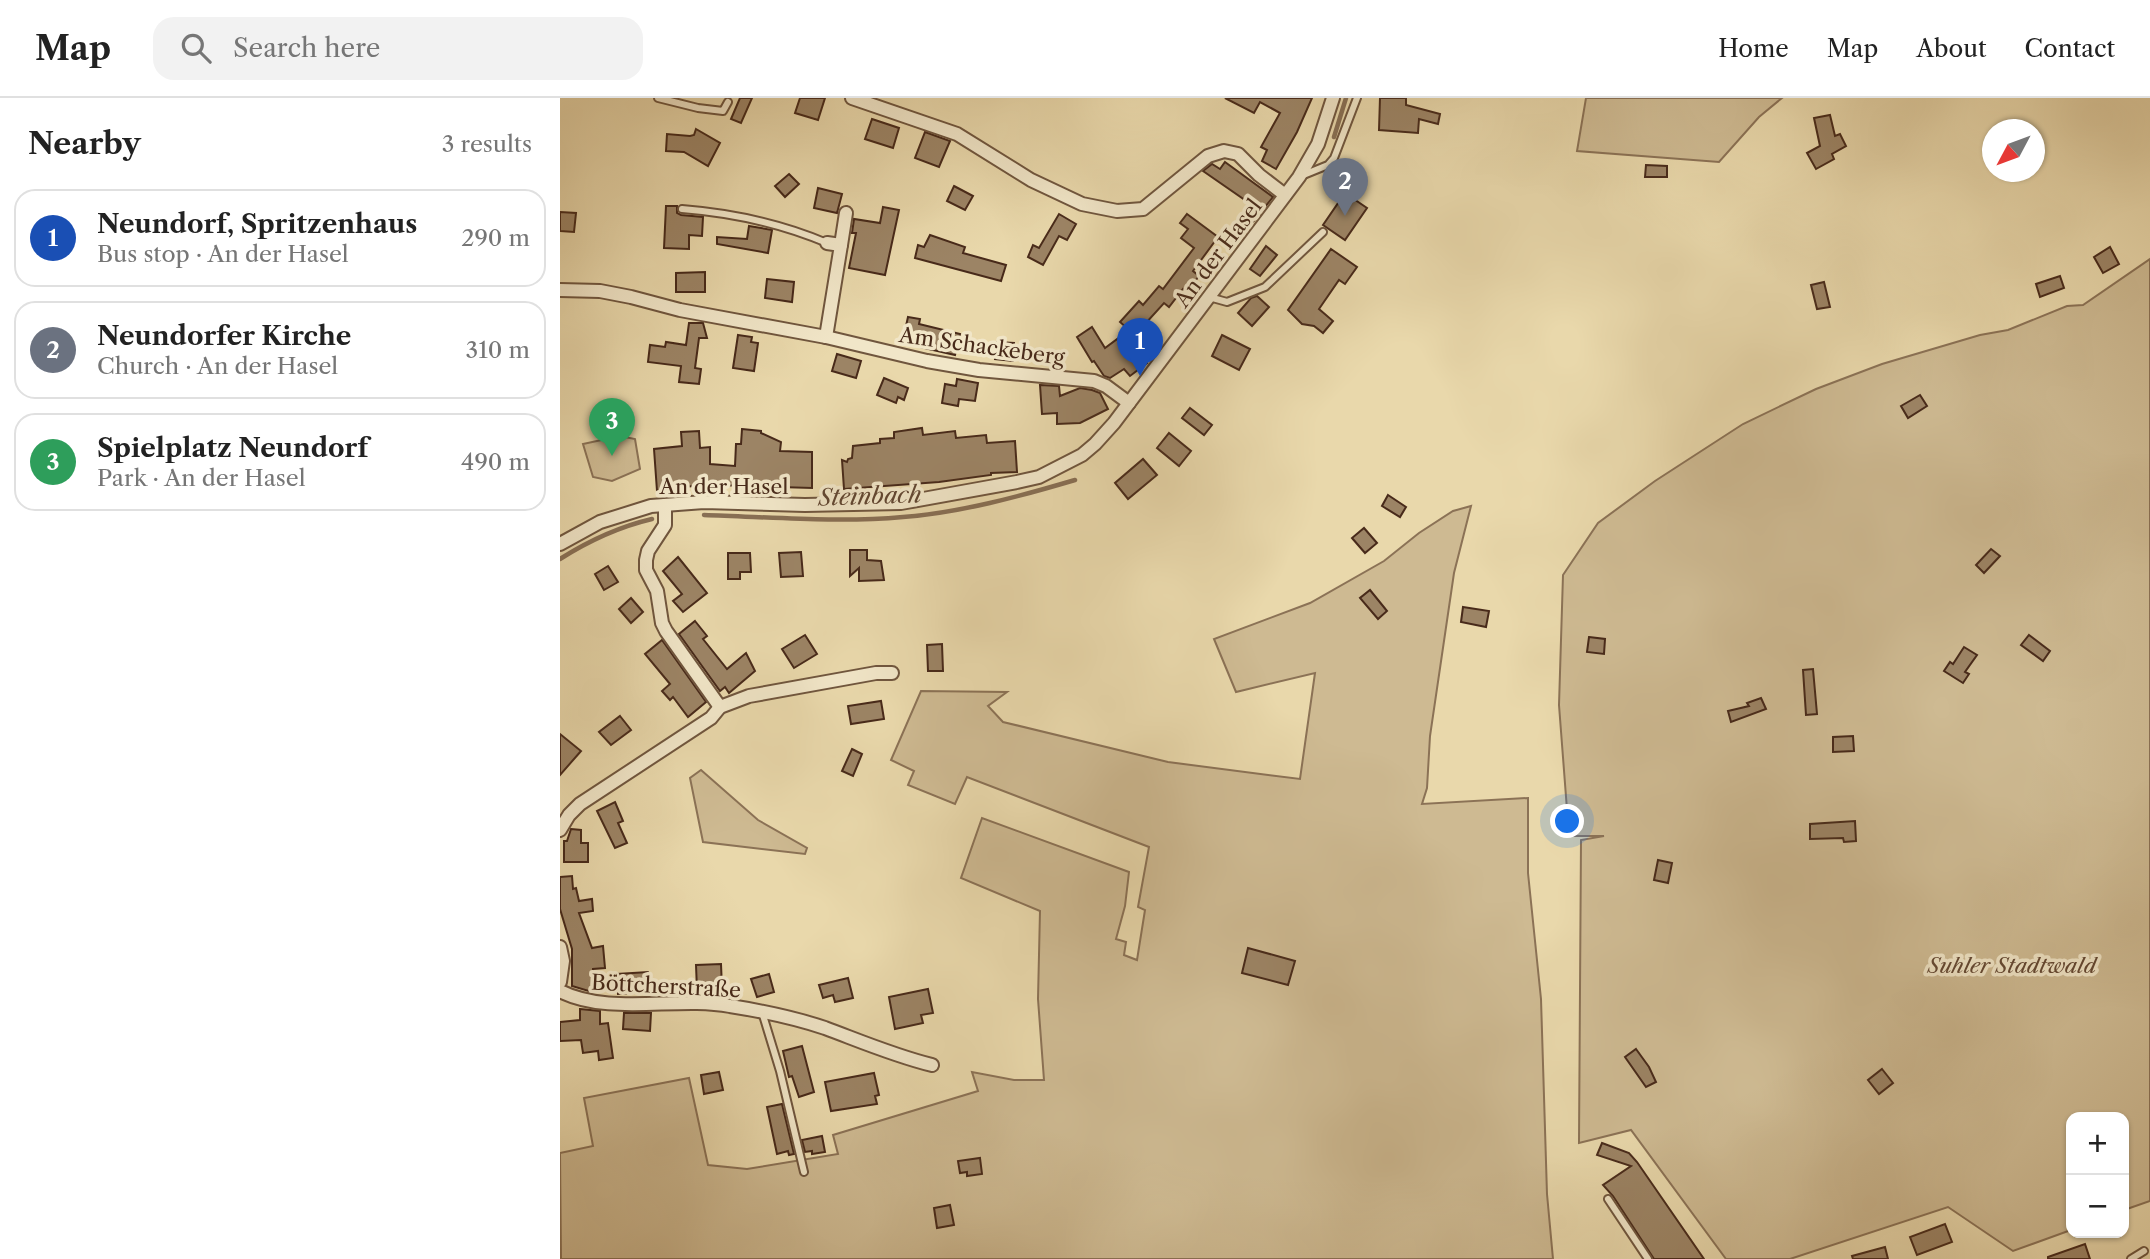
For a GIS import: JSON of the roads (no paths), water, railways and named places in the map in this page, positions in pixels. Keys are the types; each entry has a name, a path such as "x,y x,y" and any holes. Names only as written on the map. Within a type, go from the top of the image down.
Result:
{"street":[{"path":"852,98 957,134 1031,180 1082,204 1117,211 1143,209 1208,156 1224,150 1238,154 1259,176 1285,195"},
{"name":"An der Hasel","path":"560,544 600,522 635,510 704,502 805,505 901,503 1039,477 1082,455 1095,444 1129,403 1299,177 1318,144 1333,98"},
{"path":"826,337 834,244 846,214"},
{"name":"Am Schackeberg","path":"560,290 600,291 938,363 1094,381 1106,386 1129,403"},
{"path":"665,505 665,525 648,551 646,570 657,591 662,623 666,631 720,707"},
{"path":"560,831 569,815 580,804 710,718 720,707 750,696 779,690 876,673 892,673"},
{"name":"Böttcherstraße","path":"560,947 563,961 560,982"},
{"name":"Böttcherstraße","path":"560,991 584,1001 726,1005 762,1012 821,1027 932,1065"}],"lane":[{"path":"658,98 723,111 728,102"},
{"name":"An der Hasel","path":"1299,177 1317,171 1334,158 1357,98"},
{"path":"682,209 740,216 798,231 834,244"},
{"path":"1209,297 1227,302 1265,287 1323,232"},
{"path":"762,1012 780,1072 804,1172"},
{"path":"1608,1199 1648,1259"},
{"path":"2131,1259 2144,1251"}],"waterway":[{"name":"Steinbach","path":"1334,137 1346,98"},
{"name":"Steinbach","path":"704,515 828,520 903,517 968,508 1075,480"},
{"name":"Steinbach","path":"560,559 604,535 652,519"}],"place":[{"name":"Neundorfer Kirche","path":"1345,216"},
{"name":"Neundorf, Spritzenhaus","path":"1140,376"},
{"name":"Spielplatz Neundorf","path":"612,456"}],"park label":[{"name":"Suhler Stadtwald","path":"2012,965"}]}
